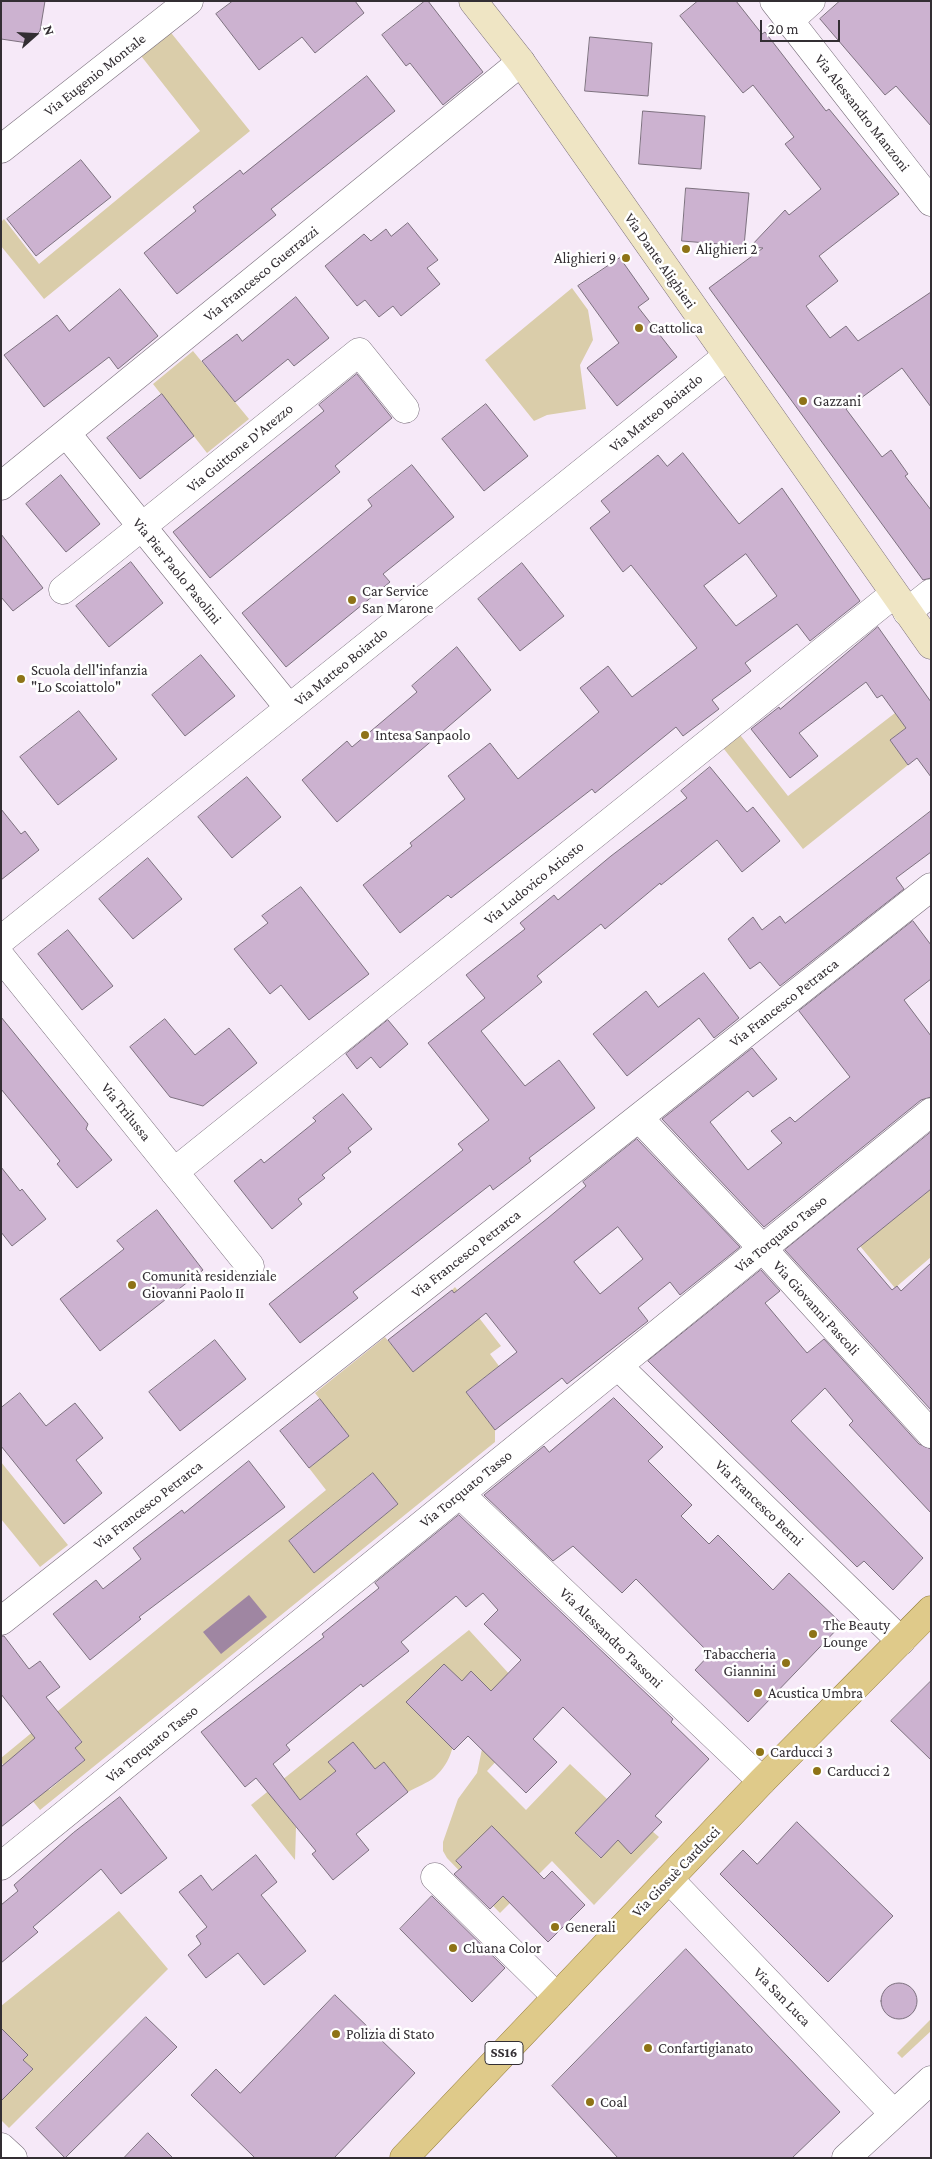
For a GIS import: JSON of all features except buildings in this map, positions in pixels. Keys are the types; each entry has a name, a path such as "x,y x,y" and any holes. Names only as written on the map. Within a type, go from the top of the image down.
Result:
{"main road":[{"name":"Via Dante Alighieri","path":"473,1 521,62 931,645"},
{"name":"Via Giosuè Carducci","path":"404,2158 762,1782 931,1610"}],"street":[{"name":"Via Eugenio Montale","path":"1,149 188,1"},
{"path":"782,11 811,1"},
{"name":"Via Alessandro Manzoni","path":"782,11 931,202"},
{"name":"Via Francesco Guerrazzi","path":"1,486 521,62"},
{"name":"Via Guittone D'Arezzo","path":"63,590 359,352 405,409"},
{"name":"Via Matteo Boiardo","path":"1,940 727,356"},
{"name":"Via Pier Paolo Pasolini","path":"66,433 289,708"},
{"name":"Via Ludovico Ariosto","path":"174,1172 901,603 931,593"},
{"name":"Via Francesco Petrarca","path":"1,1621 931,887"},
{"name":"Via Trilussa","path":"1,957 250,1266"},
{"name":"Via Torquato Tasso","path":"1,1866 931,1112"},
{"name":"Via Giovanni Pascoli","path":"638,1118 763,1249 931,1434"},
{"name":"Via Francesco Berni","path":"618,1366 900,1641"},
{"name":"Via Alessandro Tassoni","path":"460,1494 762,1782"},
{"path":"435,1877 557,1997"},
{"name":"Via San Luca","path":"669,1879 894,2114"},
{"path":"846,2158 931,2080"},
{"path":"1,2146 12,2158"}],"shaded area":[{"path":"168,29 250,131 44,299 1,246 1,222 4,219 39,264 200,131 138,52"},
{"path":"572,288 588,310 593,340 580,365 586,409 547,415 534,421 485,360"},
{"path":"193,351 249,419 207,453 153,384"},
{"path":"895,713 906,728 890,740 908,765 803,849 720,744 737,731 788,796"},
{"path":"931,1189 931,1257 895,1288 860,1246"},
{"path":"455,1287 501,1346 490,1354 499,1366 466,1392 495,1430 495,1442 40,1810 1,1762 1,1758 326,1490 309,1468 349,1436 315,1393 385,1337 413,1371 474,1318 452,1290","holes":["372,1473 398,1504 314,1573 289,1541","61,1716 82,1741 75,1748 85,1760 49,1790 18,1753"]},
{"path":"1,1462 68,1545 40,1567 1,1519"},
{"path":"249,1595 267,1617 221,1654 203,1632"},
{"path":"469,1630 543,1711 487,1771 526,1810 570,1764 607,1799 575,1833 600,1858 618,1840 631,1853 652,1831 659,1837 594,1905 552,1861 500,1913 447,1858 443,1851 443,1842 458,1799 477,1773 495,1687 491,1691 472,1672 464,1682 460,1693 452,1751 446,1764 429,1781 408,1792 384,1762 375,1769 328,1762 336,1771 300,1800 292,1789 276,1802 296,1827 295,1860 251,1805","holes":["492,1827 496,1902 456,1861"]},
{"path":"119,1911 168,1969 9,2128 1,2120 1,2101 33,2069 23,2060 28,2055 1,2028 1,2006"},
{"path":"931,2019 931,2031 902,2058 897,2053"}],"place":[{"name":"Alighieri 2","path":"686,249"},
{"name":"Alighieri 9","path":"626,258"},
{"name":"Cattolica","path":"639,328"},
{"name":"Gazzani","path":"803,401"},
{"name":"Car Service San Marone","path":"352,600"},
{"name":"Scuola dell'infanzia \"Lo Scoiattolo\"","path":"21,679"},
{"name":"Intesa Sanpaolo","path":"365,735"},
{"name":"Comunità residenziale Giovanni Paolo II","path":"132,1285"},
{"name":"The Beauty Lounge","path":"813,1634"},
{"name":"Tabaccheria Giannini","path":"786,1663"},
{"name":"Acustica Umbra","path":"758,1693"},
{"name":"Carducci 3","path":"760,1752"},
{"name":"Carducci 2","path":"817,1771"},
{"name":"Generali","path":"555,1927"},
{"name":"Cluana Color","path":"453,1948"},
{"name":"Polizia di Stato","path":"336,2034"},
{"name":"Confartigianato","path":"648,2048"},
{"name":"Coal","path":"590,2102"}]}
